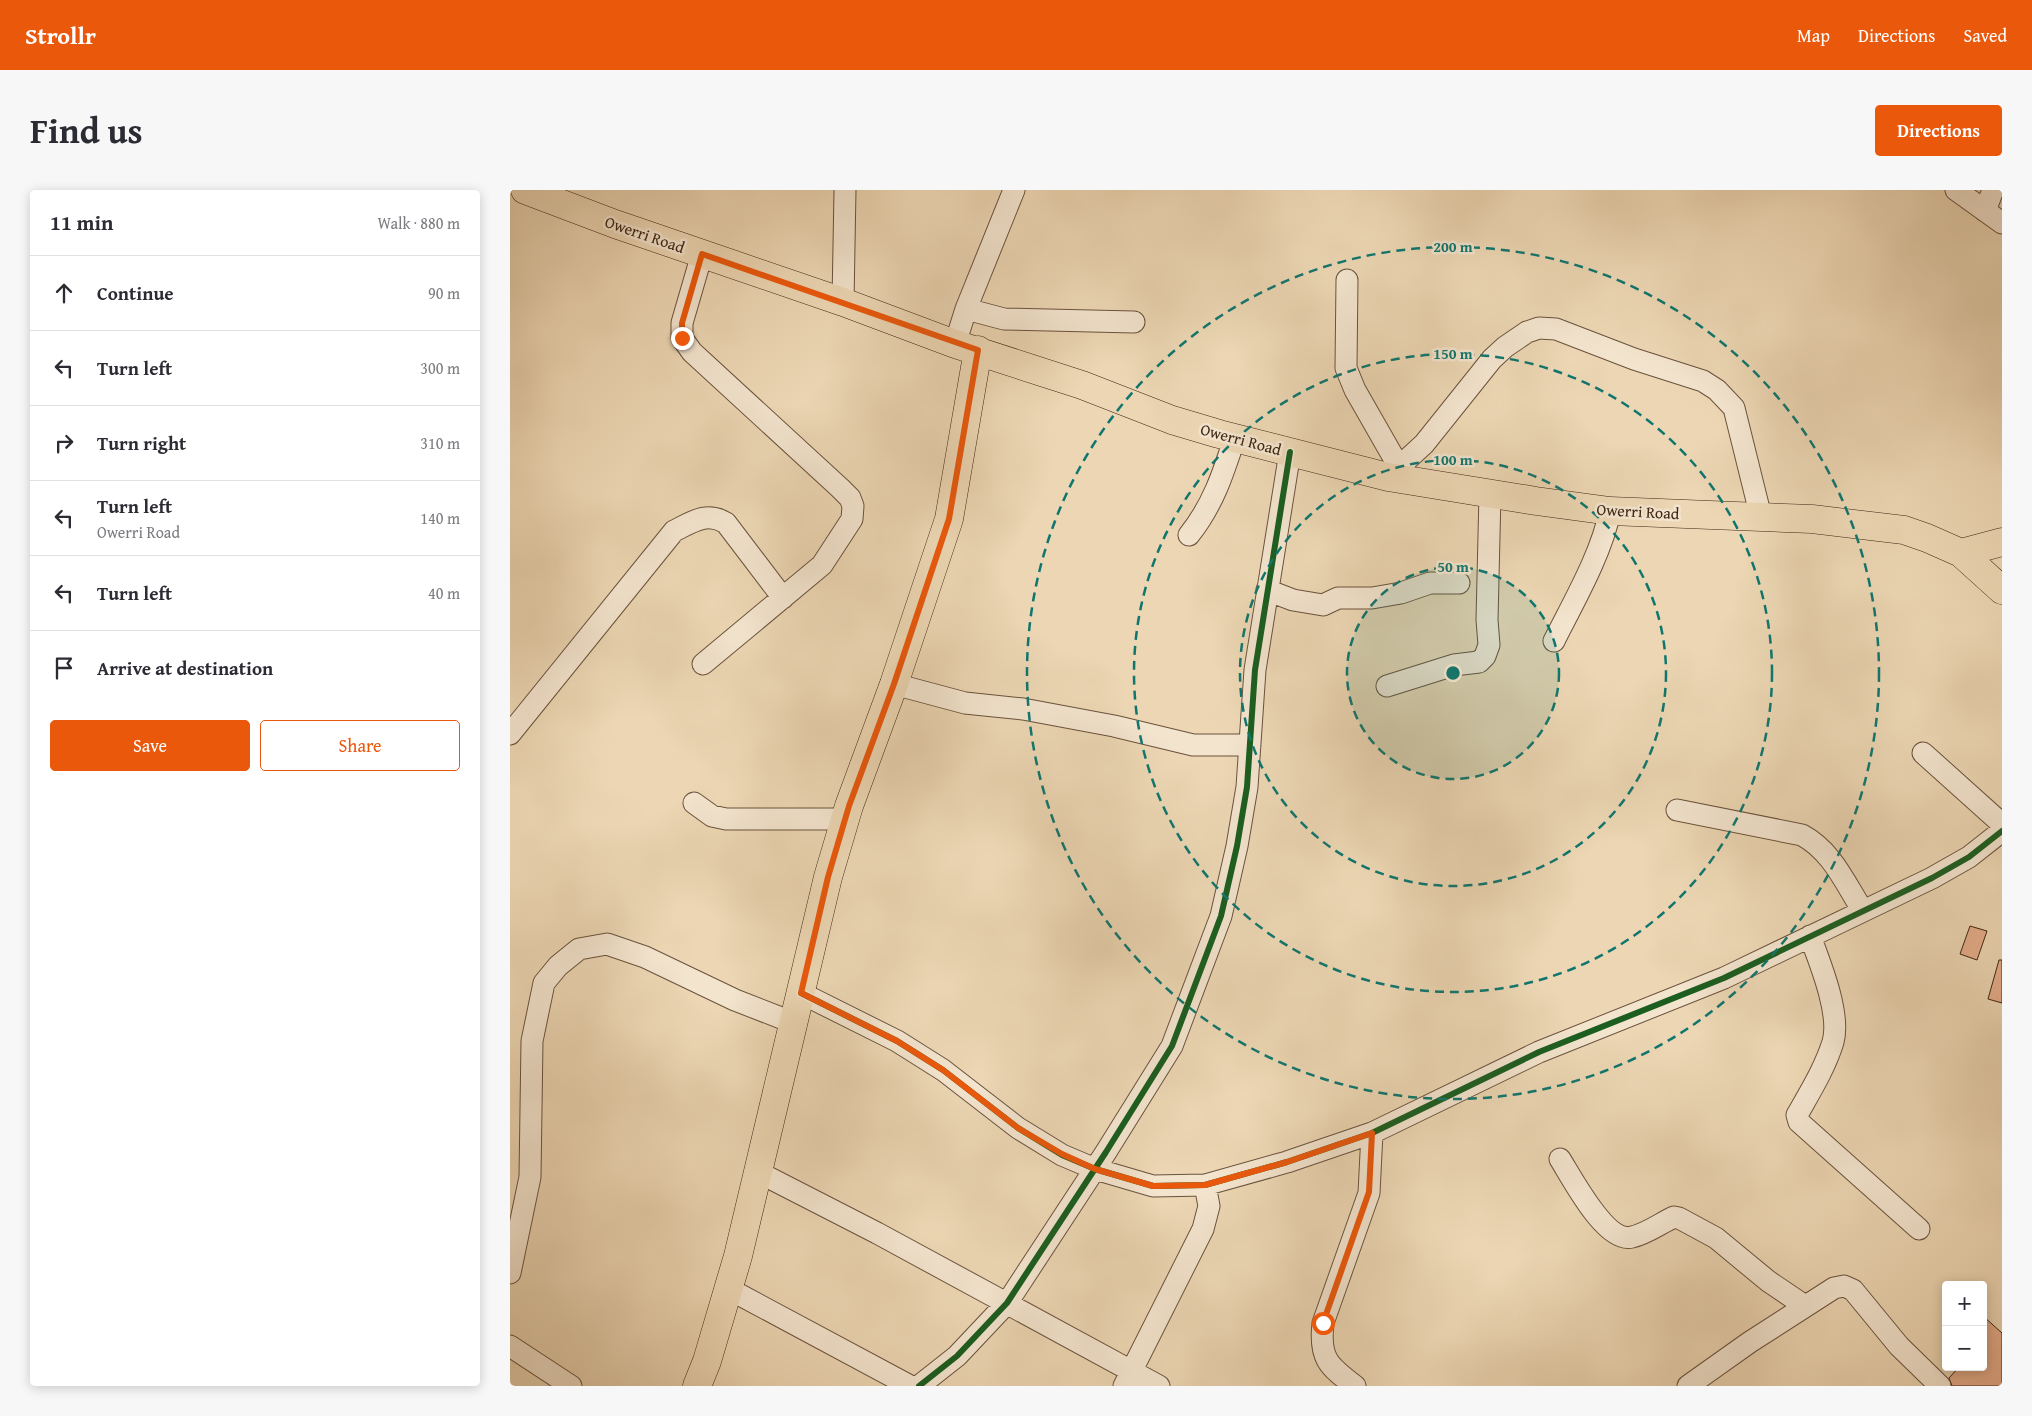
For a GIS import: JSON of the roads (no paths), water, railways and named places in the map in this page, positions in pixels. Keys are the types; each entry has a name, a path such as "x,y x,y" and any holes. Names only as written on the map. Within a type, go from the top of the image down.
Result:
{"main road":[{"name":"Owerri Road","path":"525,190 967,347 1082,385 1172,420 1290,452 1394,472 1490,494 1610,511 1812,518 1904,530 1927,538 1961,554 2002,590"},
{"path":"697,1386 729,1289 828,877 845,819 894,684 949,519 967,347"},
{"path":"1961,554 2002,542"}],"street":[{"path":"843,302 845,190"},
{"path":"967,347 966,308 1014,190"},
{"path":"1956,190 2002,223"},
{"path":"1985,211 1993,190"},
{"path":"702,254 682,323 682,338 692,352 840,488 850,498 853,506 852,519 822,565 703,664"},
{"path":"1347,280 1346,368 1394,472 1424,444 1492,359 1505,346 1527,332 1539,328 1556,329 1634,359 1703,381 1717,390 1734,408 1761,517"},
{"path":"966,308 1011,319 1134,322"},
{"path":"1189,535 1205,516 1220,486 1235,437"},
{"path":"919,1386 957,1356 1007,1303 1095,1169 1172,1046 1221,916 1247,786 1255,670 1290,452"},
{"path":"1387,686 1454,665 1479,662 1485,656 1489,646 1487,620 1490,494"},
{"path":"1554,641 1605,532 1610,511"},
{"path":"510,734 674,531 699,518 717,517 726,523 783,598"},
{"path":"1267,590 1293,600 1323,605 1338,598 1372,598 1401,593 1430,583 1459,583"},
{"path":"894,684 965,702 1032,711 1193,745 1250,745"},
{"path":"1923,753 2002,824"},
{"path":"694,803 712,816 726,819 845,819"},
{"path":"1677,810 1802,835 1817,843 1831,858 1862,911"},
{"path":"801,993 897,1041 943,1070 1018,1128 1062,1154 1095,1169 1153,1186 1205,1185 1287,1162 1372,1133 1539,1052 1724,978 1932,878 1969,857 2002,830"},
{"path":"1810,936 1821,966 1834,1028 1833,1041 1820,1074 1797,1115 1799,1122 1919,1230"},
{"path":"510,1273 530,1178 520,1114 532,1040 544,983 558,966 578,949 607,944 644,957 735,1000 794,1023"},
{"path":"1355,1386 1337,1373 1327,1359 1321,1343 1323,1323 1369,1192 1372,1133"},
{"path":"1560,1159 1600,1220 1616,1234 1632,1237 1674,1217 1679,1218 1716,1238 1768,1281 1805,1306"},
{"path":"758,1172 1007,1303 1128,1379 1159,1386"},
{"path":"1128,1379 1203,1229 1209,1206 1205,1185"},
{"path":"1688,1386 1805,1306 1834,1288 1844,1286 1853,1290 1899,1346 1940,1386"},
{"path":"729,1289 910,1386"},
{"path":"510,1346 571,1386"}]}
